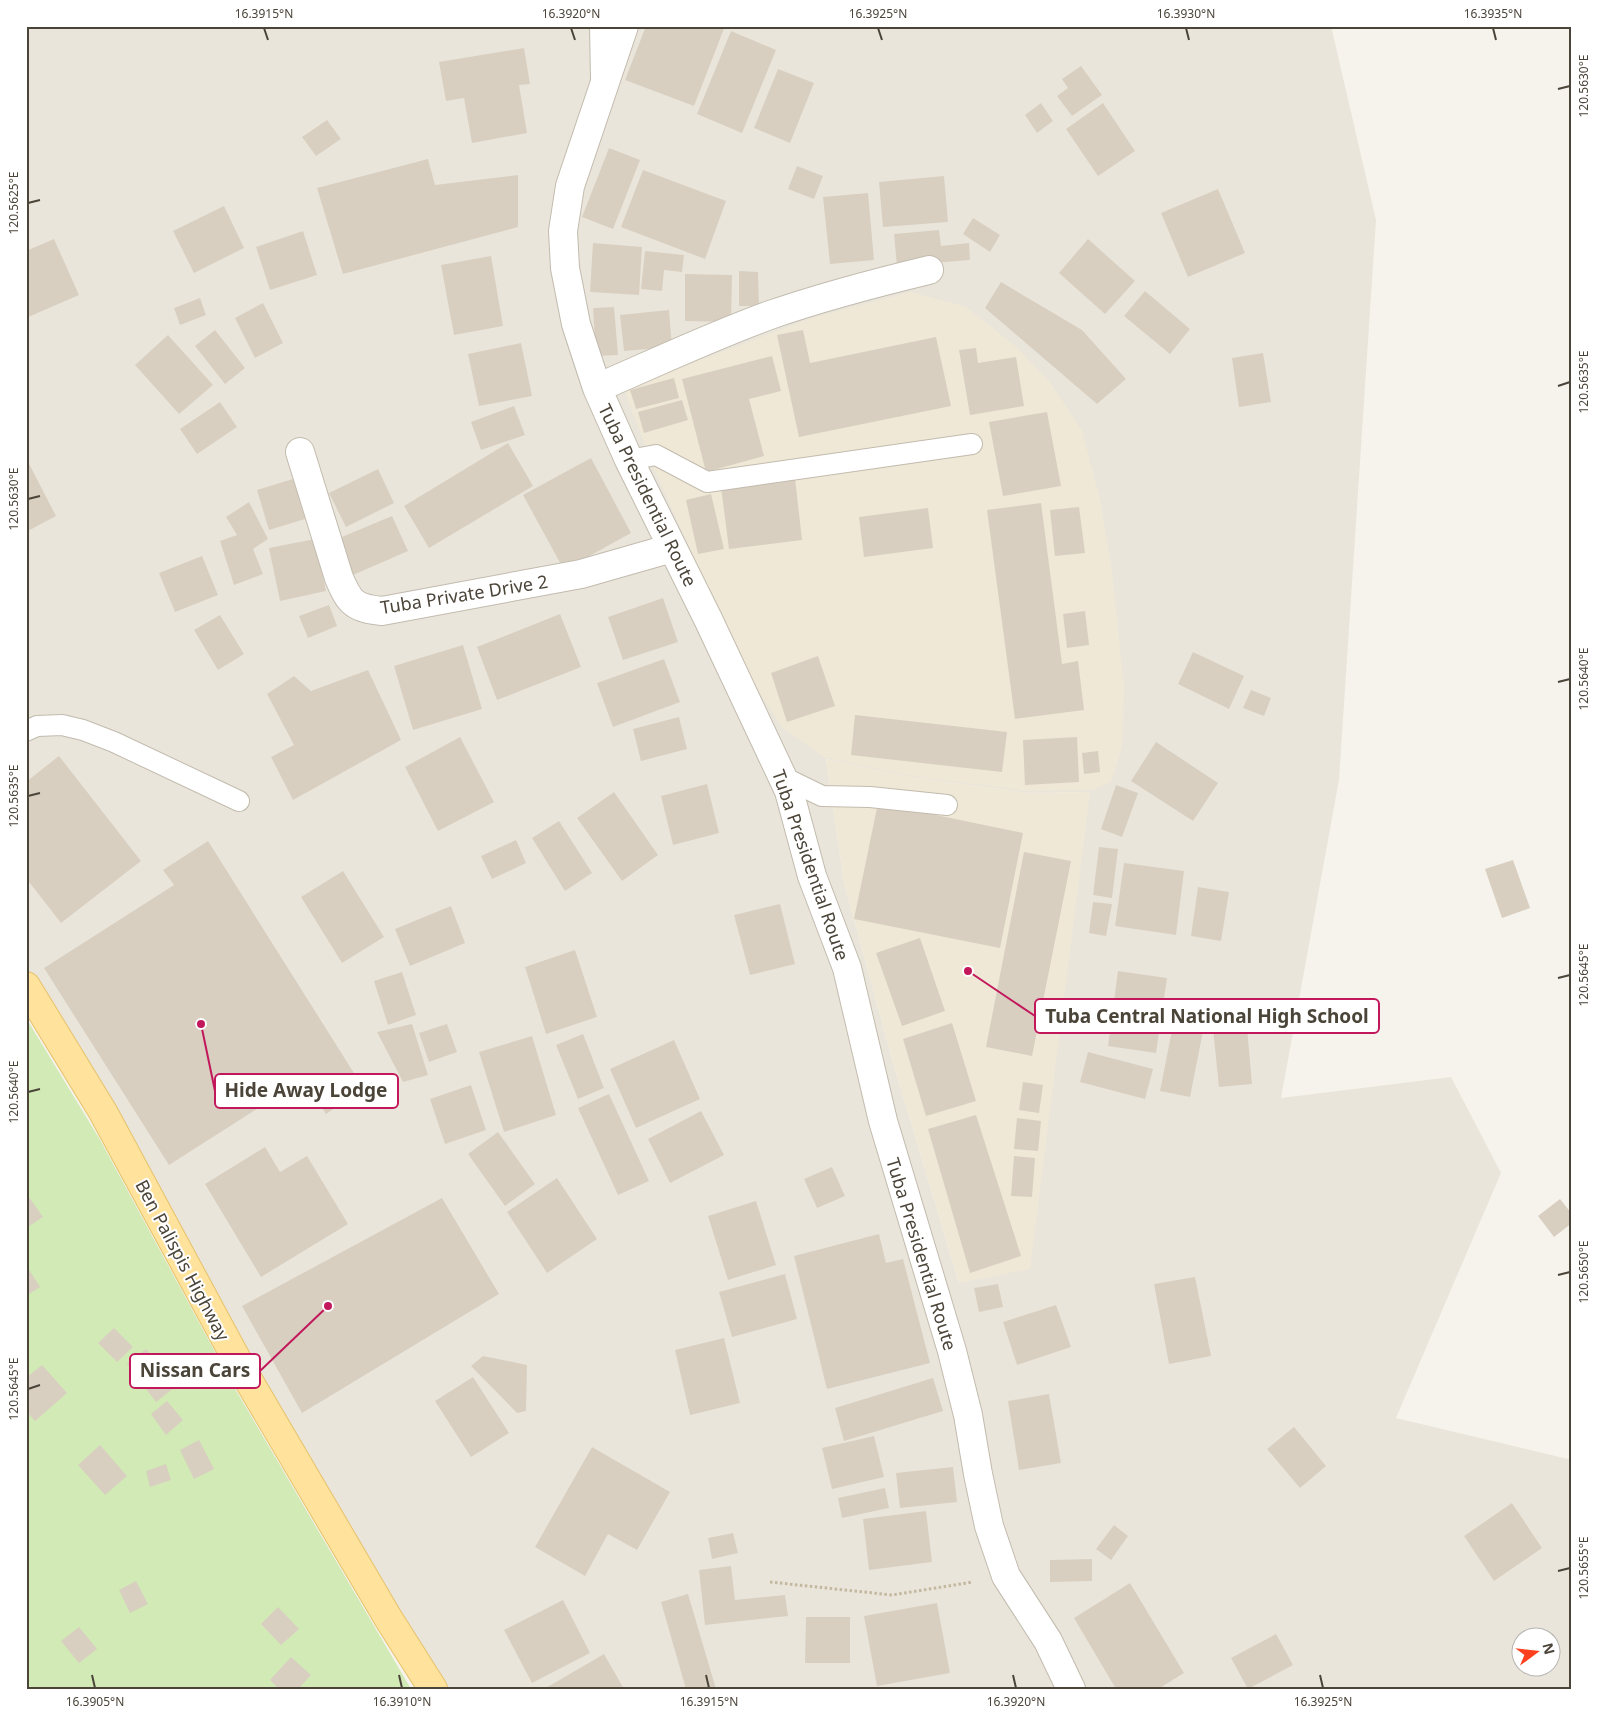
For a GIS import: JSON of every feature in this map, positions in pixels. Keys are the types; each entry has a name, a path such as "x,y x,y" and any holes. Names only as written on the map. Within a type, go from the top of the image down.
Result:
{"main road":[{"name":"Ben Palispis Highway","path":"26,986 103,1112 243,1371 388,1618 433,1689"}],"street":[{"name":"Tuba Presidential Route","path":"624,26 570,186 563,231 565,268 576,324 597,388 629,460 721,646 789,791 812,876 847,968 883,1122 952,1351 968,1415 989,1526 1006,1576 1048,1640 1071,1689"},
{"path":"597,388 701,342 771,315 836,294 929,270"},
{"name":"Tuba Private Drive 2","path":"300,452 345,593 353,604 363,609 382,611 581,574 672,548"}],"lane":[{"path":"600,26 601,96"},
{"path":"629,460 656,455 707,482 972,444"},
{"path":"26,731 37,726 62,725 83,730 114,742 240,801"},
{"path":"782,777 822,796 870,797 947,805"}],"path":[{"path":"770,1582 892,1595 1006,1576"}],"shaded area":[{"path":"26,26 1331,26 1376,220 1339,780 1281,1098 1451,1077 1501,1173 1396,1418 1572,1460 1572,1689 433,1689 26,986","holes":["826,759 905,776 1028,793 1090,792 959,1283 892,1059 844,883"]},
{"path":"911,292 966,307 1015,346 1049,381 1082,431 1100,500 1112,572 1124,687 1122,747 1111,782 1091,790 1028,791 905,775 824,757 782,727 751,678 709,591 652,464 624,389 812,318"},
{"path":"826,759 905,776 1028,793 1090,792 1030,1269 959,1283 892,1059 844,883"}],"green space":[{"path":"26,1018 99,1138 234,1387 411,1689 26,1689"}],"building":[{"path":"437,26 460,26 460,28 437,29"},
{"path":"646,26 725,26 694,106 625,80"},
{"path":"731,31 776,50 742,133 697,114"},
{"path":"524,48 530,84 519,85 527,133 472,143 464,98 446,101 439,62"},
{"path":"1081,66 1102,95 1072,116 1057,96 1068,88 1062,79"},
{"path":"778,69 814,83 790,143 754,128"},
{"path":"1041,103 1053,121 1037,133 1025,115"},
{"path":"1103,103 1135,151 1098,176 1066,129"},
{"path":"327,120 341,139 316,156 302,137"},
{"path":"609,148 640,160 613,229 582,217"},
{"path":"428,159 435,185 518,175 518,227 343,274 317,188"},
{"path":"797,166 823,176 814,199 788,189"},
{"path":"643,170 726,201 705,259 621,227"},
{"path":"944,176 948,222 883,227 879,182"},
{"path":"1218,189 1245,253 1188,277 1161,213"},
{"path":"868,193 874,260 830,264 823,197"},
{"path":"224,206 244,248 194,273 173,231"},
{"path":"973,218 1000,235 990,252 963,234"},
{"path":"939,230 941,246 969,243 970,260 897,266 894,234"},
{"path":"303,231 317,275 270,290 256,247"},
{"path":"54,239 79,295 26,318 26,251"},
{"path":"1088,239 1135,281 1105,314 1059,273"},
{"path":"593,243 642,247 639,295 590,292"},
{"path":"645,251 684,255 682,272 664,270 662,291 641,289"},
{"path":"491,256 503,326 454,335 441,265"},
{"path":"739,271 758,272 759,306 739,306"},
{"path":"685,274 732,275 731,322 685,321"},
{"path":"1001,282 1082,330 1126,379 1097,404 985,308"},
{"path":"1145,291 1190,329 1170,354 1124,316"},
{"path":"200,298 206,315 180,325 174,308"},
{"path":"263,303 283,343 255,358 235,318"},
{"path":"614,307 618,355 596,356 593,308"},
{"path":"669,310 672,347 624,351 620,315"},
{"path":"215,330 245,368 225,384 195,346"},
{"path":"803,330 810,363 936,337 951,406 799,437 777,335"},
{"path":"168,335 213,385 179,414 135,365"},
{"path":"521,343 532,396 479,406 468,354"},
{"path":"976,348 978,363 1016,357 1024,406 970,415 959,350"},
{"path":"1263,353 1271,402 1239,407 1232,358"},
{"path":"772,356 781,391 749,399 764,456 706,472 682,379"},
{"path":"674,378 679,398 636,409 630,390"},
{"path":"682,400 688,420 644,433 638,412"},
{"path":"220,402 237,427 197,454 180,429"},
{"path":"514,406 525,435 481,450 471,422"},
{"path":"1047,412 1061,486 1003,496 989,422"},
{"path":"508,443 533,486 429,548 404,506"},
{"path":"26,458 56,516 26,532"},
{"path":"591,458 631,533 564,570 523,495"},
{"path":"378,469 394,503 346,527 329,493"},
{"path":"795,478 802,540 729,549 721,487"},
{"path":"293,479 305,519 269,530 257,490"},
{"path":"711,494 724,549 698,554 686,500"},
{"path":"249,502 268,539 253,549 263,574 234,585 220,541 237,535 226,517"},
{"path":"1041,503 1062,664 1078,661 1084,710 1015,719 987,510"},
{"path":"1079,507 1085,553 1055,556 1050,510"},
{"path":"928,508 933,548 864,557 859,517"},
{"path":"392,516 408,551 353,575 337,539"},
{"path":"315,539 326,591 280,601 269,548"},
{"path":"202,556 218,595 175,612 159,573"},
{"path":"663,598 678,642 623,660 608,617"},
{"path":"329,605 337,626 308,638 299,616"},
{"path":"1085,611 1089,645 1067,648 1063,614"},
{"path":"560,614 581,667 497,700 477,647"},
{"path":"220,615 244,654 218,670 194,630"},
{"path":"463,645 482,709 413,730 394,666"},
{"path":"1193,652 1244,676 1229,709 1178,684"},
{"path":"818,656 835,706 787,722 771,673"},
{"path":"664,659 680,702 613,727 597,683"},
{"path":"368,670 401,740 293,800 271,757 294,745 267,694 294,676 311,691"},
{"path":"1251,690 1271,698 1264,716 1243,708"},
{"path":"855,715 1007,732 1002,772 851,755"},
{"path":"679,717 687,749 641,761 633,729"},
{"path":"460,737 494,802 438,831 405,767"},
{"path":"1077,737 1079,782 1025,785 1023,740"},
{"path":"1156,742 1218,783 1193,821 1131,781"},
{"path":"1098,751 1100,772 1084,774 1082,753"},
{"path":"59,756 141,861 61,923 26,878 26,782"},
{"path":"707,784 719,833 673,845 661,796"},
{"path":"1116,785 1138,793 1122,837 1101,829"},
{"path":"614,792 658,855 622,881 577,818"},
{"path":"878,803 1023,833 1000,948 854,919"},
{"path":"559,821 592,873 565,891 532,838"},
{"path":"516,840 526,863 492,879 481,856"},
{"path":"208,841 364,1089 326,1114 304,1079 169,1165 44,968 174,885 163,870"},
{"path":"1099,847 1118,849 1112,898 1093,895"},
{"path":"1024,852 1071,861 1032,1056 986,1047"},
{"path":"1513,860 1530,908 1502,918 1485,869"},
{"path":"1124,863 1184,871 1176,935 1115,926"},
{"path":"343,871 384,937 342,963 301,897"},
{"path":"1198,887 1229,892 1221,941 1191,936"},
{"path":"1093,902 1112,904 1106,936 1089,933"},
{"path":"780,904 795,964 750,975 734,915"},
{"path":"451,906 465,943 410,966 395,929"},
{"path":"920,938 945,1011 902,1026 876,953"},
{"path":"575,950 597,1017 546,1034 525,967"},
{"path":"1118,971 1167,978 1156,1053 1108,1046"},
{"path":"402,972 416,1015 388,1025 374,981"},
{"path":"1177,1005 1207,1011 1190,1097 1160,1091"},
{"path":"1245,1005 1252,1084 1219,1087 1211,1009"},
{"path":"952,1023 976,1101 926,1116 903,1039"},
{"path":"412,1024 428,1075 403,1082 377,1032"},
{"path":"447,1024 457,1052 429,1062 419,1033"},
{"path":"583,1034 604,1088 578,1099 556,1045"},
{"path":"532,1036 556,1115 504,1132 479,1052"},
{"path":"674,1040 700,1099 636,1128 610,1069"},
{"path":"1088,1052 1153,1069 1145,1099 1080,1082"},
{"path":"1023,1082 1043,1085 1039,1113 1019,1110"},
{"path":"471,1085 486,1130 445,1144 430,1099"},
{"path":"609,1094 649,1181 618,1195 578,1108"},
{"path":"701,1111 724,1155 670,1183 648,1139"},
{"path":"976,1115 1021,1256 970,1273 928,1129"},
{"path":"1017,1118 1041,1121 1038,1151 1014,1149"},
{"path":"498,1132 535,1184 505,1206 468,1154"},
{"path":"265,1147 280,1172 307,1156 348,1224 261,1277 205,1184"},
{"path":"1014,1156 1035,1158 1032,1197 1011,1196"},
{"path":"832,1167 845,1196 817,1208 804,1179"},
{"path":"557,1178 597,1239 547,1273 507,1212"},
{"path":"26,1193 43,1217 26,1228"},
{"path":"442,1198 499,1294 302,1413 242,1306"},
{"path":"1560,1199 1572,1214 1572,1223 1554,1237 1538,1216"},
{"path":"756,1201 776,1265 728,1280 708,1216"},
{"path":"879,1234 886,1263 903,1259 930,1363 827,1389 794,1256"},
{"path":"26,1265 40,1287 26,1296"},
{"path":"785,1274 797,1319 732,1337 719,1292"},
{"path":"1195,1277 1211,1356 1169,1364 1154,1284"},
{"path":"998,1284 1003,1307 979,1312 974,1288"},
{"path":"1056,1305 1071,1347 1017,1365 1003,1322"},
{"path":"114,1328 133,1347 117,1362 98,1343"},
{"path":"724,1338 740,1403 690,1415 675,1350"},
{"path":"146,1349 175,1387 156,1402 127,1364"},
{"path":"483,1356 527,1365 526,1411 517,1413 471,1366"},
{"path":"42,1365 67,1393 35,1421 26,1411 26,1378"},
{"path":"473,1377 509,1433 471,1457 435,1401"},
{"path":"933,1378 943,1411 844,1441 835,1408"},
{"path":"1049,1394 1061,1463 1019,1470 1008,1401"},
{"path":"167,1401 183,1420 166,1435 151,1414"},
{"path":"1294,1427 1326,1466 1300,1488 1267,1449"},
{"path":"874,1436 884,1477 832,1489 822,1448"},
{"path":"199,1440 214,1469 194,1479 180,1450"},
{"path":"100,1445 127,1476 105,1495 78,1465"},
{"path":"592,1447 670,1492 637,1550 608,1534 585,1576 535,1547"},
{"path":"166,1464 171,1480 150,1487 146,1471"},
{"path":"953,1467 957,1502 900,1508 896,1473"},
{"path":"885,1488 889,1508 842,1518 838,1498"},
{"path":"1512,1503 1542,1548 1494,1581 1464,1536"},
{"path":"926,1511 932,1562 869,1570 863,1519"},
{"path":"1114,1525 1128,1536 1111,1560 1096,1549"},
{"path":"733,1533 738,1553 712,1559 708,1538"},
{"path":"1092,1559 1092,1581 1050,1582 1050,1560"},
{"path":"731,1566 735,1600 785,1595 788,1616 705,1625 699,1570"},
{"path":"136,1581 148,1604 130,1613 119,1590"},
{"path":"1130,1583 1184,1673 1158,1689 1116,1689 1074,1618"},
{"path":"688,1594 716,1689 686,1689 661,1602"},
{"path":"563,1600 590,1653 532,1683 504,1630"},
{"path":"937,1603 950,1673 877,1686 864,1616"},
{"path":"278,1607 299,1629 281,1645 261,1624"},
{"path":"806,1617 850,1617 850,1663 805,1663"},
{"path":"79,1627 97,1649 79,1663 61,1641"},
{"path":"1276,1634 1293,1665 1248,1689 1231,1658"},
{"path":"604,1654 624,1689 544,1689"},
{"path":"291,1657 311,1675 298,1689 279,1689 270,1680"}],"place":[{"name":"Tuba Central National High School","path":"968,971"},
{"name":"Hide Away Lodge","path":"201,1024"},
{"name":"Nissan Cars","path":"328,1306"}]}
